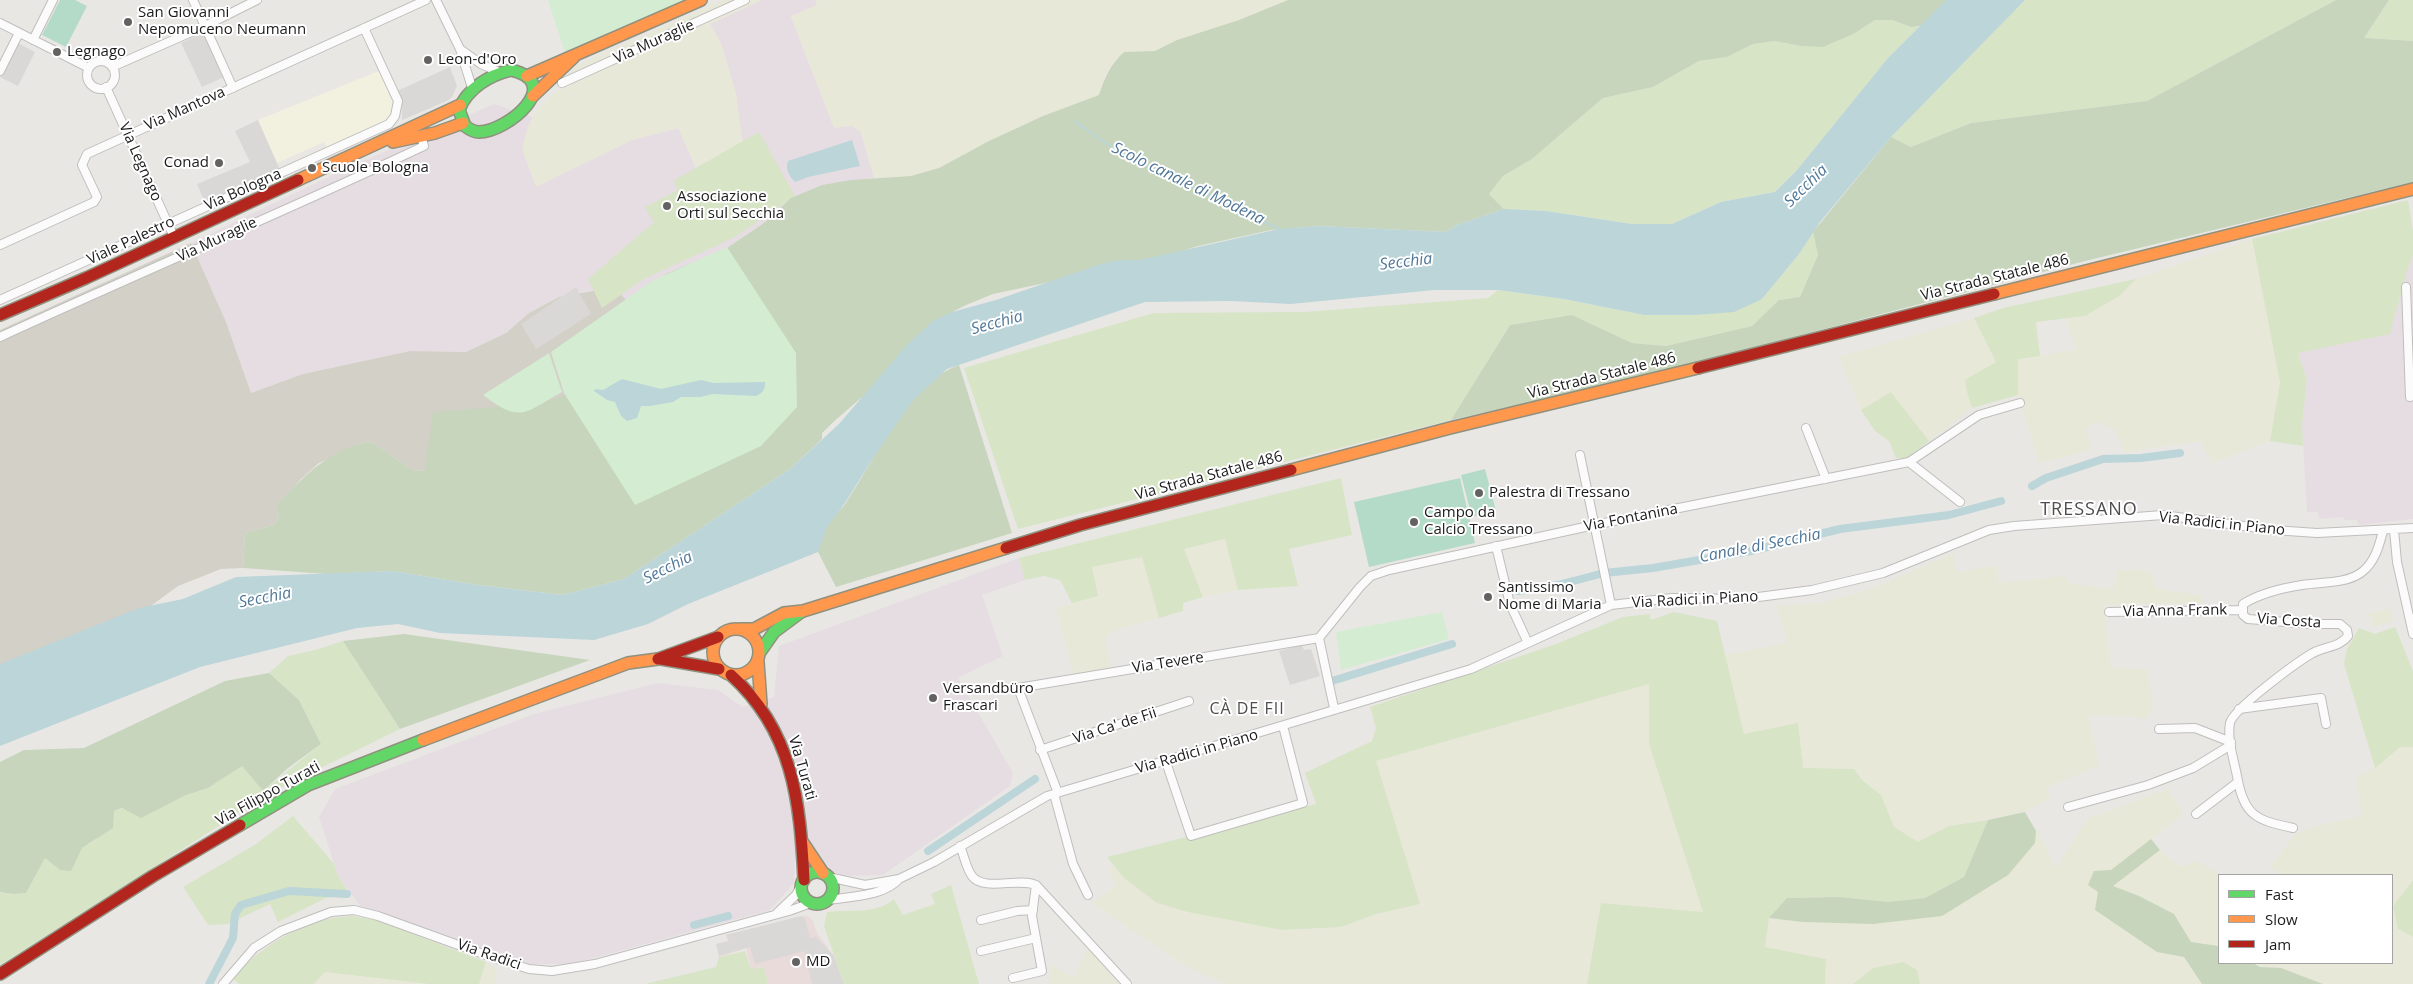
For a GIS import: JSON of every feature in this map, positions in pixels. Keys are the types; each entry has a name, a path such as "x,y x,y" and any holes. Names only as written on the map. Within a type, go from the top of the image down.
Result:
{"main road":[{"path":"533,96 533,85 528,76 517,71 501,73 473,91 460,105 463,123 469,130 485,131 528,105 533,96 572,62 574,58 698,1"},
{"path":"528,76 568,57 574,58"},
{"name":"Viale Palestro","path":"0,315 274,192 278,187 460,105"},
{"name":"Viale Palestro","path":"274,192 280,193 392,142 421,136 463,123"},
{"name":"Via Strada Statale 486","path":"803,611 1118,515 1441,431 1775,350 2201,240 2413,189"},
{"path":"719,669 713,657 713,650 718,638 724,632 754,628 784,613 803,611"},
{"path":"731,676 747,673 774,632 803,611"},
{"path":"741,629 754,637 759,657 761,704"},
{"path":"658,659 718,638"},
{"path":"658,659 719,669 731,676 761,704"},
{"name":"Via Filippo Turati","path":"0,974 153,876 308,786 467,722 619,666 658,659"},
{"name":"Via Turati","path":"761,704 783,745 796,793 803,843 801,847 803,882"},
{"name":"Via Turati","path":"803,843 826,875"},
{"path":"810,874 826,875 833,891 829,900 820,904 811,903 803,896 803,882 810,874"}],"street":[{"path":"33,40 53,0"},
{"path":"193,0 233,88"},
{"path":"112,66 114,78 106,87 96,88 90,83 87,75 89,68 100,61 112,66 205,26 256,0"},
{"name":"Via Mantova","path":"0,246 94,202 97,197 82,165 83,158 87,154 426,0"},
{"path":"436,0 460,49 473,91"},
{"name":"Via Muraglie","path":"562,83 745,0"},
{"path":"0,24 89,68"},
{"name":"Via Bologna","path":"0,300 377,130 392,121 397,110 398,101 364,28"},
{"path":"0,71 19,33"},
{"path":"460,49 481,64 501,73"},
{"name":"Via Legnago","path":"106,87 174,237"},
{"name":"Via Muraglie","path":"0,337 112,286 182,257 254,222 424,146 421,136"},
{"path":"2406,287 2410,327 2410,397"},
{"path":"1960,502 1909,462 1979,414 2020,403"},
{"path":"1806,428 1826,479"},
{"path":"1580,455 1611,605"},
{"name":"Via Fontanina","path":"1319,638 1371,576 1389,570 1594,525 1909,462"},
{"name":"Via Radici in Piano","path":"829,900 865,895 888,887 899,879 1056,793 1166,762 1284,726 1334,708 1471,668 1611,605 1672,598 1743,600 1812,590 1883,573 1989,530 2022,525 2163,515 2281,531 2317,533 2413,528"},
{"path":"2394,530 2397,562 2413,634"},
{"name":"Via Costa","path":"2239,709 2312,654 2342,643 2348,636 2347,630 2340,624 2311,624 2248,618 2243,615 2241,610 2243,604 2251,599 2299,586 2347,579 2362,573 2371,564 2383,531"},
{"path":"1496,546 1510,604 1528,643"},
{"name":"Via Anna Frank","path":"2109,612 2241,610"},
{"path":"1319,638 1334,708"},
{"name":"Via Tevere","path":"1040,750 1018,688 1319,638"},
{"path":"2293,828 2268,823 2256,817 2247,808 2238,782 2231,744 2230,723 2239,709 2322,698 2326,724"},
{"name":"Via Ca' de Fii","path":"1040,750 1189,702"},
{"path":"1166,762 1191,836 1303,803 1284,726"},
{"path":"2159,730 2195,728 2231,744"},
{"path":"2068,807 2148,785 2193,768 2231,744"},
{"path":"1040,750 1056,793 1073,864 1088,895"},
{"path":"2196,814 2238,782"},
{"path":"960,846 969,871 973,878 980,883 1028,881 1036,885 1127,984"},
{"name":"Via Radici in Piano","path":"826,875 865,884 899,879"},
{"name":"Via Radici","path":"777,913 796,895 803,882"},
{"path":"1013,978 1042,971 1033,910 1036,885"},
{"name":"Via Radici","path":"223,984 254,948 302,922 331,912 354,910 378,916 497,959 529,969 552,972 595,964 790,911 811,903"},
{"path":"981,920 1017,910 1033,910"},
{"path":"981,951 1036,938"}],"shaded area":[{"path":"723,0 762,0 710,24 722,46 736,93 743,145 696,168 678,128 632,140 536,187 522,149 528,127 538,109 553,94 577,82 572,68"},
{"path":"762,0 815,0 817,5 791,17 834,127 852,126 861,132 874,178 822,185 791,198 764,223 727,248 627,301 591,290 559,297 529,313 506,333 466,352 410,351 303,374 251,393 226,322 191,243 345,169 494,104 533,117 528,127 536,186 632,140 679,128 696,168 722,46 710,24"},
{"path":"815,0 1288,0 1239,20 1177,40 1155,51 1124,52 1112,63 1105,75 1099,95 1043,116 989,141 939,168 911,176 874,178 861,132 852,126 834,128 791,16 817,5"},
{"path":"1288,0 1959,0 1932,25 1911,27 1892,20 1875,20 1855,33 1823,47 1801,46 1775,41 1753,44 1727,57 1699,61 1653,87 1603,98 1532,159 1503,176 1489,194 1504,209 1457,225 1446,232 1319,226 1271,230 1198,246 1149,261 993,294 967,305 936,324 890,373 822,433 822,439 790,469 624,579 563,595 478,585 392,571 326,574 243,568 245,533 274,525 279,516 277,505 319,465 343,450 371,442 414,471 425,470 433,412 537,404 583,390 627,301 666,274 727,248 764,223 791,198 822,185 851,180 911,176 939,168 989,141 1043,116 1099,95 1108,72 1124,52 1155,51 1177,40 1239,20"},
{"path":"2336,0 2389,0 2364,38 2413,41 2413,182 2085,261 1632,379 1451,420 1510,325 1572,315 1632,343 1666,346 1752,326 1779,300 1800,297 1818,255 1813,232 1891,137 1911,147 1971,123 2147,101"},
{"path":"203,33 224,77 202,87 181,43"},
{"path":"18,43 35,52 18,86 0,77"},
{"path":"450,67 457,86 452,97 447,101 402,120 402,103 397,91"},
{"path":"379,71 393,103 390,116 384,121 326,147 324,142 277,163 258,120"},
{"path":"258,120 280,170 205,203 197,184 250,162 235,131"},
{"path":"2252,239 2280,382 2270,441 2212,463 2200,441 2125,452 2114,429 2099,422 2085,428 2092,450 2039,463 2018,395 2018,359 2076,350 2066,319 2085,316 2119,296 2136,279"},
{"path":"191,243 226,322 251,393 303,374 410,351 466,352 506,333 529,313 559,297 614,287 627,301 631,364 425,470 414,471 371,442 360,444 319,463 301,479 278,505 279,516 274,525 245,533 243,568 221,569 178,586 133,619 0,665 0,330"},
{"path":"2413,256 2413,519 2359,525 2357,520 2345,520 2344,517 2319,519 2318,512 2307,512 2302,424 2307,380 2298,352 2389,334"},
{"path":"576,287 591,314 536,349 521,324"},
{"path":"1974,318 1996,362 1966,380 1967,392 1972,408 1929,441 1891,393 1861,410 1839,357"},
{"path":"959,365 1012,533 836,587 818,552 826,527 846,503 909,405 941,374"},
{"path":"1225,539 1238,590 1203,597 1184,549"},
{"path":"1954,553 1955,572 1996,566 1999,583 2064,576 2073,584 2113,589 2116,570 2149,570 2157,589 2202,595 2203,603 2104,605 2111,668 2148,669 2153,709 2144,720 2138,717 2088,715 2099,766 2047,787 2050,799 2025,812 1949,826 1918,842 1894,827 1881,795 1863,781 1854,769 1803,768 1744,734 1725,655 1788,643 1776,606 1820,603 1868,590"},
{"path":"1142,557 1159,618 1113,631 1104,639 1112,667 1074,675 1056,608 1097,596 1092,567"},
{"path":"1019,558 1025,580 982,595 1003,656 958,678 1013,773 1010,786 883,875 845,876 825,870 815,852 795,853 794,883 770,910 572,964 531,964 360,906 338,876 319,817 335,789 534,714 658,683 718,690 743,707 774,697 779,646"},
{"path":"2391,608 2393,621 2374,627 2368,614"},
{"path":"404,634 590,660 400,729 343,641"},
{"path":"1302,645 1304,650 1311,649 1320,676 1290,685 1279,651"},
{"path":"269,673 299,700 321,744 288,768 263,791 242,766 208,788 184,796 141,818 122,808 114,811 113,828 82,848 71,871 60,870 45,858 26,893 0,892 0,762 24,750 84,748 225,681"},
{"path":"1650,684 1649,744 1703,912 1601,903 1587,984 1226,984 1185,966 1091,903 1115,886 1109,868 1114,865 1124,878 1282,930 1338,928 1376,914 1420,904 1376,761"},
{"path":"2400,747 2413,747 2413,880 2393,906 2393,874 2280,874 2270,867 2295,834 2316,826 2361,816 2357,777 2379,765"},
{"path":"2168,789 2184,814 2111,870 2098,892 2157,952 2184,957 2202,984 1920,984 1917,970 1873,968 1853,984 1825,984 1825,959 1765,947 1769,918 1803,922 2035,844 2036,826 2056,868 2087,819"},
{"path":"2025,812 2036,831 2035,843 2008,875 1942,916 1873,924 1803,922 1769,918 1787,898 1840,897 1888,902 1925,898 1964,877 1988,820"},
{"path":"2151,839 2160,850 2113,886 2139,896 2174,914 2191,942 2218,946 2218,964 2255,964 2260,967 2281,968 2323,984 2202,984 2184,957 2157,952 2095,910 2098,892 2088,885 2094,871 2111,870"},
{"path":"2160,850 2180,867 2197,861 2220,874 2218,874 2218,946 2191,942 2174,914 2139,896 2112,886"},
{"path":"2393,906 2398,929 2413,937 2413,984 2323,984 2281,968 2260,967 2255,964 2393,964"},
{"path":"806,915 813,921 817,933 834,956 844,984 768,984 764,967 751,969 746,948 719,957 716,944 728,941 726,935"},
{"path":"801,916 805,919 810,938 816,937 834,956 844,984 812,984 804,951 755,964 750,947 719,956 716,944 729,941 726,935"},
{"path":"1088,948 1119,984 1050,984 1048,978 1052,965 1074,977"},
{"path":"486,962 497,969 495,984 479,984"},
{"path":"325,972 429,984 314,984"}],"green space":[{"path":"60,0 75,0 87,6 66,47 42,35"},
{"path":"548,0 685,0 565,53"},
{"path":"2025,0 2336,0 2147,101 1971,123 1911,147 1891,137"},
{"path":"2389,0 2413,0 2413,41 2364,38"},
{"path":"1875,20 1892,20 1911,27 1919,27 1888,58 1797,170 1775,192 1721,202 1672,224 1632,224 1546,211 1504,209 1489,194 1503,176 1532,159 1603,98 1653,87 1699,61 1727,57 1753,44 1775,41 1801,46 1855,33"},
{"path":"759,132 795,196 735,237 644,279 602,308 588,279 654,222 645,207 678,190 673,181"},
{"path":"2408,200 2413,231 2413,256 2407,271 2390,334 2298,353 2307,380 2302,424 2303,446 2270,441 2280,382 2252,239"},
{"path":"1813,232 1818,255 1800,297 1779,300 1752,326 1666,346 1632,343 1572,315 1510,325 1451,420 1018,529 964,368 1154,313 1304,312 1488,298 1498,290 1564,299 1644,315 1694,315 1762,299 1799,254"},
{"path":"727,247 796,353 797,407 761,446 635,505 564,393 551,352 652,281"},
{"path":"2136,279 2119,296 2085,316 2036,322 2040,356 2018,359 2018,395 1972,408 1965,380 1996,362 1974,318 2003,308"},
{"path":"549,353 562,392 530,410 522,412 506,410 483,395"},
{"path":"1891,392 1929,441 1907,458 1896,458 1889,441 1875,431 1861,410"},
{"name":"Palestra di Tressano","path":"1485,469 1496,511 1472,517 1461,475"},
{"path":"1341,478 1352,535 1289,549 1298,586 1238,590 1225,539 1184,549 1203,597 1183,603 1183,611 1159,618 1142,557 1092,567 1098,596 1072,603 1060,580 1044,576 1025,580 1019,558"},
{"name":"Campo da Calcio Tressano","path":"1460,478 1475,543 1369,567 1354,502"},
{"path":"1442,612 1449,639 1341,670 1336,632"},
{"path":"1674,612 1717,621 1744,734 1798,723 1803,768 1854,769 1863,781 1881,795 1894,827 1918,842 1949,826 1988,820 1964,877 1925,898 1888,902 1840,897 1787,898 1769,918 1765,947 1826,959 1825,984 1587,984 1601,903 1703,912 1649,744 1649,684 1376,761 1420,904 1376,914 1341,927 1282,930 1188,912 1157,903 1124,878 1107,857 1316,804 1305,773 1372,741 1376,728 1370,707 1556,644 1623,617 1650,614 1651,620"},
{"path":"2395,627 2413,671 2413,747 2400,747 2375,768 2344,664 2347,649 2359,628 2375,634"},
{"path":"343,641 400,729 272,792 0,965 0,892 26,893 45,858 60,870 82,848 97,839 113,811 185,796 208,788 242,766 263,791 321,744 299,700 269,673 288,656"},
{"path":"293,816 334,864 338,876 350,894 326,898 278,922 270,904 228,924 208,925 183,887 256,844"},
{"path":"2413,880 2413,937 2398,929 2393,906"},
{"path":"951,885 979,984 844,984 824,926 827,912 871,909 887,904 894,899 903,915 935,904 931,894"},
{"path":"352,916 376,920 486,962 479,984 429,984 325,972 314,984 239,984 232,978 258,954 286,935 318,922"},
{"path":"745,951 751,969 764,967 768,984 645,984 716,967 719,957"},
{"path":"1904,962 1917,970 1920,984 1853,984 1873,968"}],"water":[{"name":"Secchia","path":"1946,0 2025,0 1891,137 1820,222 1799,254 1762,299 1734,312 1694,315 1644,315 1564,299 1498,290 1434,290 1291,304 1230,301 1145,302 947,369 914,399 827,527 818,552 688,604 648,624 594,640 440,633 398,624 357,628 200,667 0,746 0,664 139,608 183,599 236,577 392,571 478,585 563,595 624,579 790,469 839,424 906,346 933,321 952,312 996,300 1101,264 1120,260 1140,260 1279,229 1319,226 1446,232 1457,225 1504,209 1546,211 1632,224 1672,224 1721,202 1775,192 1797,170 1888,58"},
{"path":"852,140 860,166 808,177 795,182 789,175 787,170 788,161"},
{"path":"622,379 661,389 701,380 713,383 765,382 765,387 756,396 712,394 701,397 681,397 673,402 641,406 637,418 627,421 621,416 615,402 607,400 594,391 595,389 603,390"}],"waterway":[{"name":"Scolo canale di Modena","path":"1074,121 1120,153 1279,229"},
{"name":"Canale di Secchia","path":"2032,486 2046,478 2103,459 2141,458 2180,453"},
{"name":"Canale di Secchia","path":"1518,591 1558,585 1604,573 1653,568 1751,551 1840,529 1949,515 2001,501"},
{"name":"Canale di Secchia","path":"1332,681 1452,644"},
{"name":"Canale di Secchia","path":"928,851 1035,779"},
{"name":"Canale di Secchia","path":"209,984 233,938 235,914 241,905 289,891 347,894"},
{"name":"Canale di Secchia","path":"694,925 728,916"}],"traffic: fast":[{"path":"511,70 527,76 533,85 532,95 526,106 516,116 491,130 477,132 465,126 459,110 468,95 487,79 511,70"},
{"path":"760,652 774,632 801,612"},
{"path":"240,825 308,785 423,740"},
{"path":"817,872 823,873 828,877 832,882 833,888 832,894 828,899 823,903 817,904 811,903 806,899 802,894 801,888 802,882 806,877 811,873 817,872"}],"traffic: slow":[{"path":"527,76 701,0"},
{"path":"533,96 574,57"},
{"path":"298,180 460,105"},
{"path":"393,142 435,133 463,123"},
{"path":"1994,294 2413,189"},
{"path":"1291,470 1450,428 1698,368"},
{"path":"741,629 754,629 784,613 803,611 1006,548"},
{"path":"731,629 741,629 753,635 758,643 759,652 758,661 753,669 745,674 731,675 723,672 716,665 713,657 713,647 716,639 723,632 731,629"},
{"path":"423,740 628,663 658,659"},
{"path":"758,662 761,704"},
{"path":"803,843 823,873"}],"traffic: jam":[{"path":"0,315 86,278 298,180"},
{"path":"1698,368 1994,294"},
{"path":"1006,548 1080,525 1291,470"},
{"path":"658,659 718,637"},
{"path":"661,659 719,669"},
{"path":"731,675 752,697 768,720 780,744 789,769 800,823 804,880"},
{"path":"0,974 153,876 240,825"}],"place":[{"name":"San Giovanni Nepomuceno Neumann","path":"128,22"},
{"name":"Legnago","path":"57,52"},
{"name":"Leon-d'Oro","path":"428,60"},
{"name":"Conad","path":"219,163"},
{"name":"Scuole Bologna","path":"312,168"},
{"name":"Associazione Orti sul Secchia","path":"667,206"},
{"name":"Palestra di Tressano","path":"1479,493"},
{"name":"Campo da Calcio Tressano","path":"1414,522"},
{"name":"Santissimo Nome di Maria","path":"1488,597"},
{"name":"Versandbüro Frascari","path":"933,698"},
{"name":"MD","path":"796,962"}],"district":[{"name":"TRESSANO","path":"2089,510"},
{"name":"CÀ DE FII","path":"1247,709"}]}
